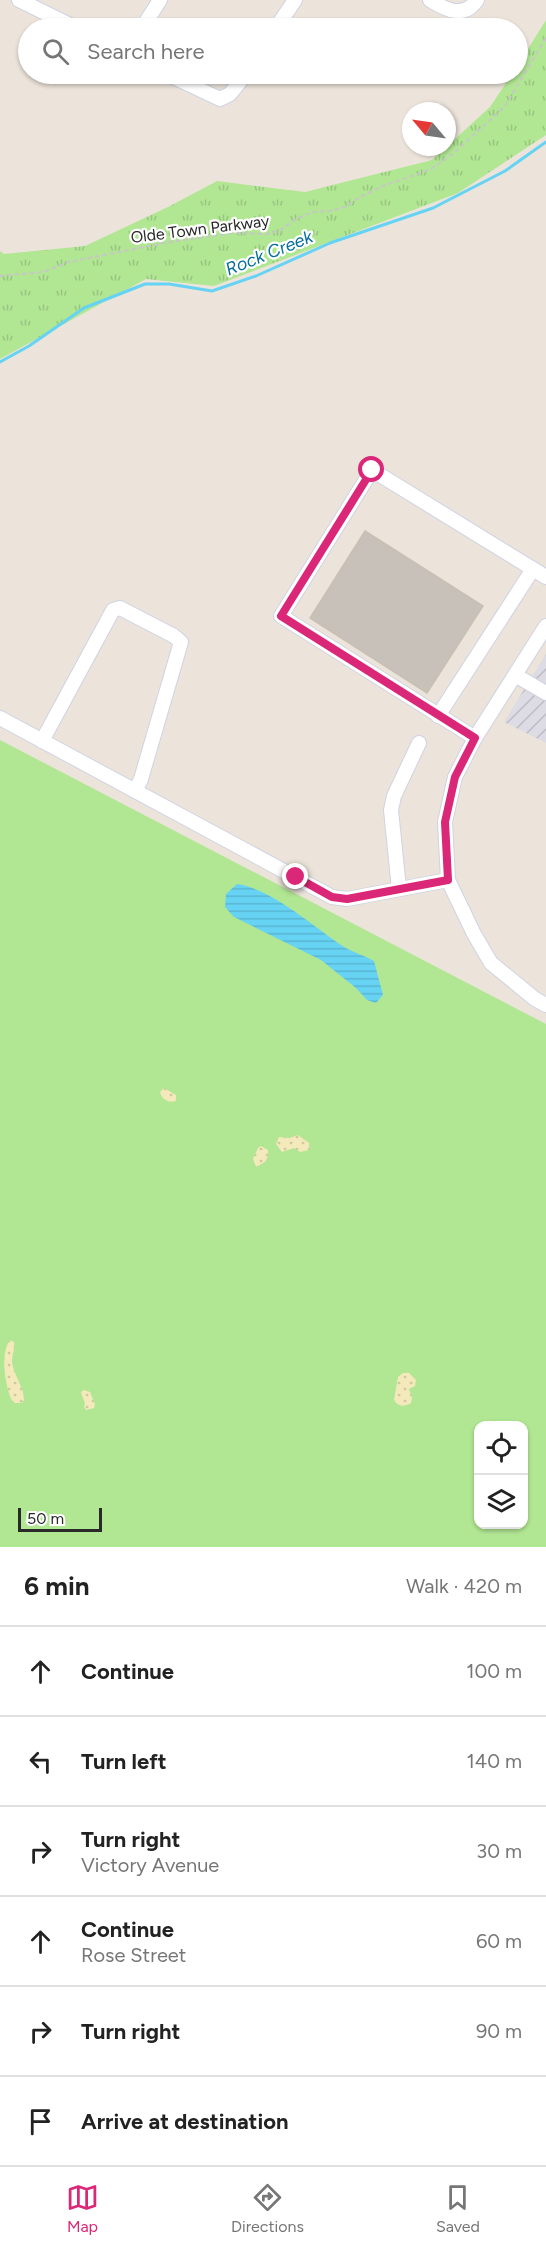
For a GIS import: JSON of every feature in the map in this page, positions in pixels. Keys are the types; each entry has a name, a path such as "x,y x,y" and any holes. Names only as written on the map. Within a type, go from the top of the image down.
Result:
{"street":[{"path":"20,0 56,18"},
{"path":"148,18 160,0"},
{"path":"283,18 295,0"},
{"path":"430,0 449,11 460,13 473,6 477,0"},
{"path":"188,84 220,99 230,94 238,84"},
{"path":"475,738 281,616 372,470 546,577"},
{"path":"438,716 533,569"},
{"path":"42,741 113,610 120,608 174,636 181,642 141,779 135,791"},
{"path":"546,626 475,738 455,777 445,822 448,880 474,934 492,963 546,1005"},
{"path":"515,675 546,693"},
{"path":"0,718 332,897 347,899 448,880"},
{"path":"399,889 391,810 394,796 419,743"}],"path":[{"name":"Olde Town Parkway","path":"528,68 546,38"},
{"name":"Olde Town Parkway","path":"0,276 43,272 69,262 169,242 233,233 266,234 279,231 296,219 313,212 345,207 383,186 431,169 453,154 505,106 518,84"}],"shaded area":[{"path":"546,654 546,743 504,722"}],"green space":[{"path":"546,20 546,135 458,193 214,286 146,279 0,359 0,251 4,254 85,246 217,181 305,192 432,160 436,156 456,156 456,138 490,107 505,84 528,84 528,49"},
{"path":"0,740 546,1024 546,1547 0,1547"}],"sand":[{"path":"164,1088 176,1095 176,1101 164,1099 160,1092"},
{"path":"298,1135 309,1143 309,1150 300,1152 294,1148 282,1152 276,1144 279,1137 290,1138"},
{"path":"261,1146 268,1150 268,1156 265,1162 256,1167 253,1159"},
{"path":"10,1340 14,1342 13,1367 24,1395 21,1403 15,1403 11,1399 5,1377 5,1352"},
{"path":"403,1373 409,1373 416,1380 415,1386 409,1389 411,1403 401,1406 394,1400 398,1377"},
{"path":"83,1390 90,1392 95,1404 94,1408 86,1410 84,1407 85,1403 81,1393"}],"water":[{"path":"237,884 250,887 277,900 345,947 374,961 383,995 376,1003 367,1000 356,988 321,960 234,917 225,907 226,894"}],"building":[{"path":"365,531 483,606 427,693 310,618"}],"waterway":[{"name":"Rock Creek","path":"0,362 29,346 84,308 145,284 169,284 212,291 256,276 330,243 433,208 505,171 546,142"}],"route":[{"path":"296,877 332,897 347,899 448,880 445,822 455,777 475,738 281,616 372,470"}]}
